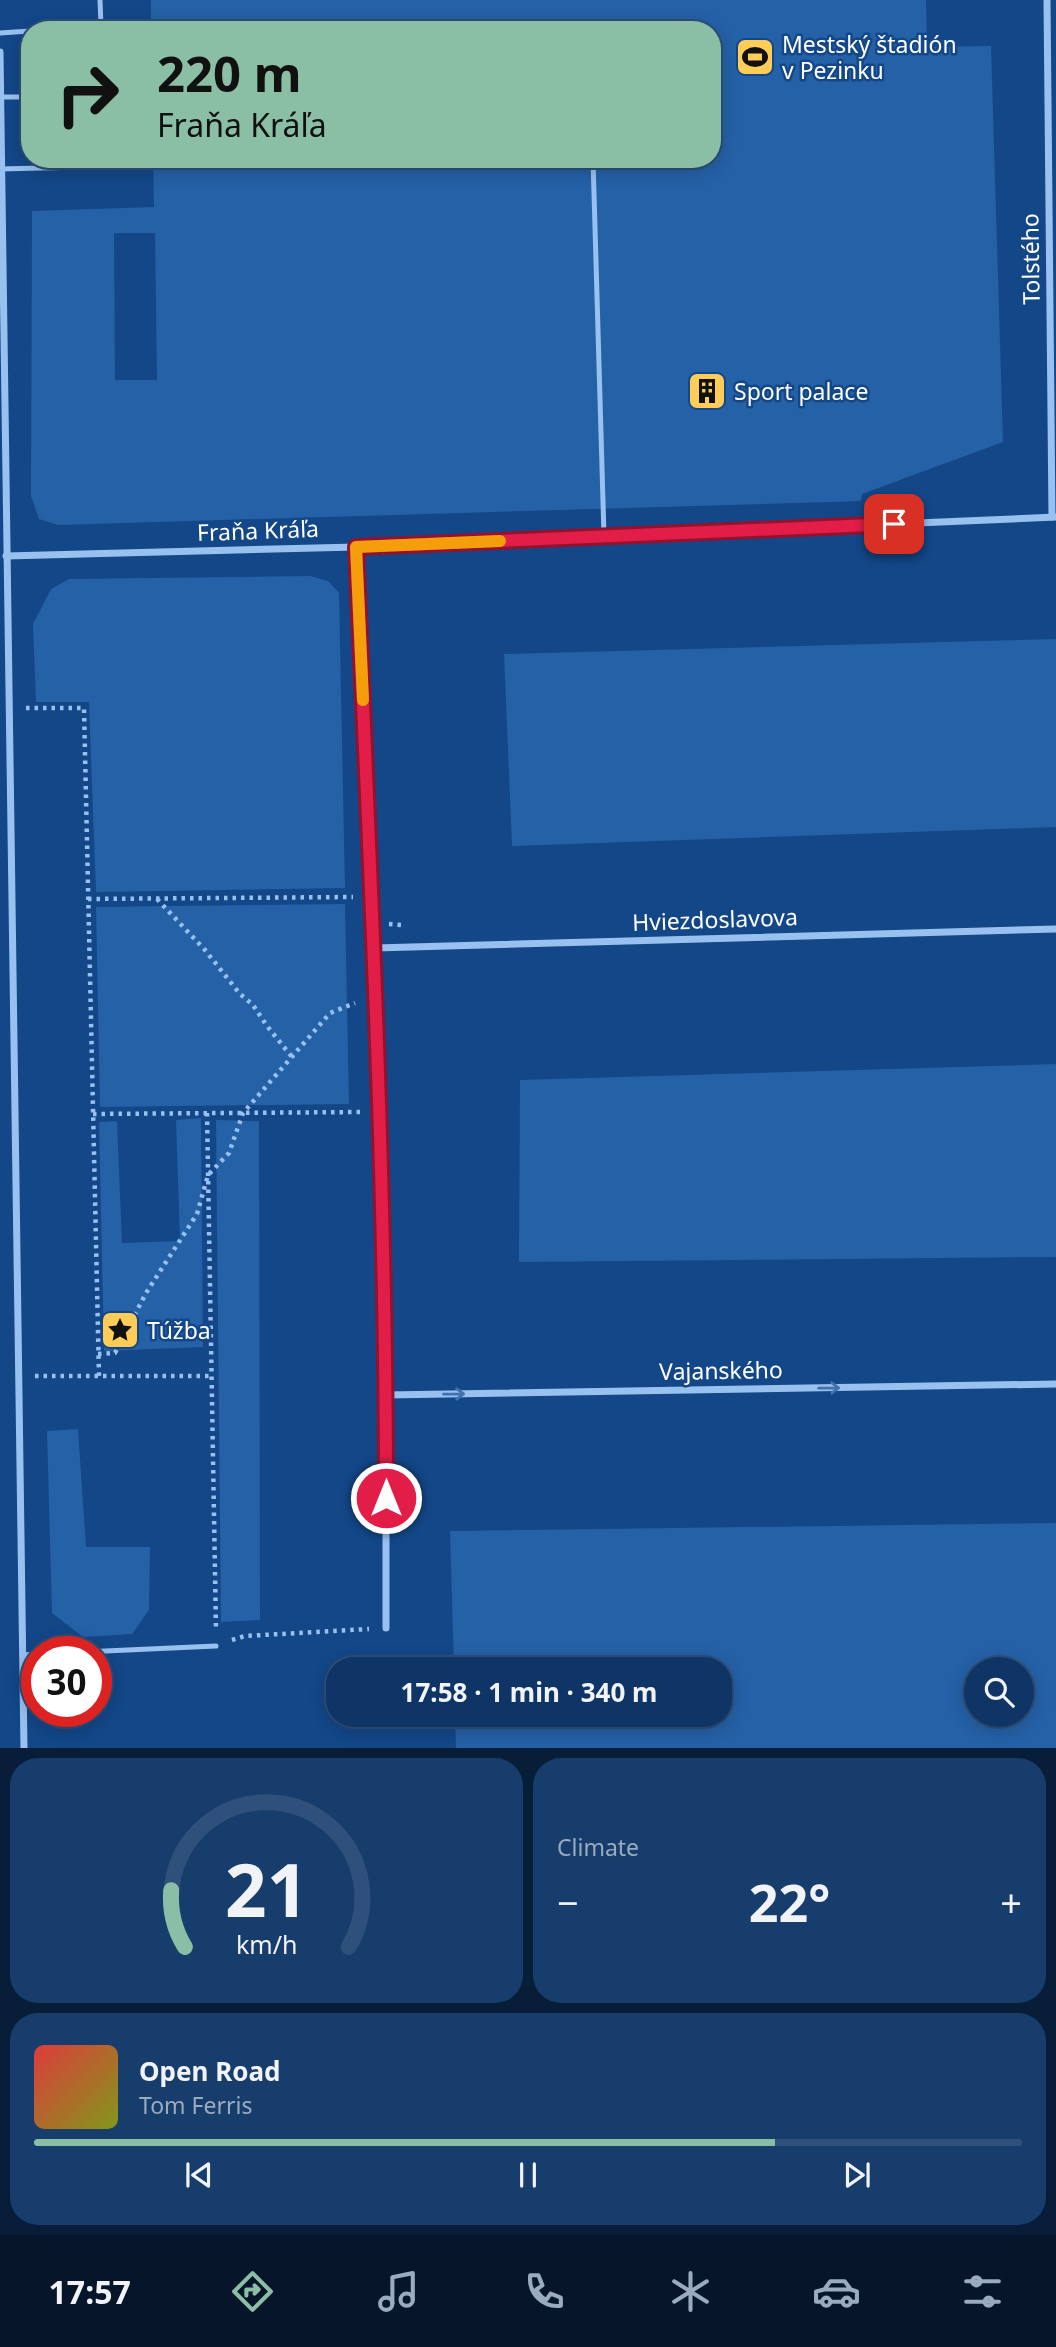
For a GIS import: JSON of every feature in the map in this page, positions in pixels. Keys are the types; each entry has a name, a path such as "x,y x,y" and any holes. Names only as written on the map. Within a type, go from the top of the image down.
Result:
{"street":[{"name":"Tolstého","path":"1047,0 1054,517"},
{"path":"0,52 6,556 3,770 22,1636"},
{"name":"Fraňa Kráľa","path":"6,556 356,547 1054,517"},
{"path":"356,547 375,948 386,1395 386,1628"},
{"name":"Hviezdoslavova","path":"375,948 1056,929"},
{"name":"Vajanského","path":"386,1395 1056,1384"},
{"path":"24,1727 24,1748"}],"lane":[{"path":"100,0 101,21"},
{"path":"0,33 21,32"},
{"path":"0,97 21,97"},
{"path":"1,169 43,168"},
{"path":"593,168 604,536"},
{"path":"112,1651 216,1646"}],"path":[{"path":"26,708 83,708 99,1376"},
{"path":"88,899 353,897"},
{"path":"156,898 205,950 240,994 254,1004 267,1026 292,1057"},
{"path":"98,1354 115,1353 146,1293 197,1214 208,1175 229,1153 243,1113 330,1013 355,1003"},
{"path":"93,1114 379,1112"},
{"path":"207,1113 216,1646 245,1636 386,1628"},
{"path":"35,1376 211,1376"}],"shaded area":[{"path":"151,0 926,0 927,47 991,46 1003,442 862,494 861,501 58,525 39,519 31,496 32,211 154,207 153,168 721,168 721,21 151,21","holes":["114,233 155,233 157,380 115,380"]},
{"path":"310,576 328,581 339,593 345,888 96,892 89,702 36,702 33,624 51,589 69,579"},
{"path":"1056,639 1056,827 512,846 504,654"},
{"path":"345,904 349,1104 100,1107 96,907"},
{"path":"1056,1064 1056,1257 519,1262 520,1080"},
{"path":"201,1118 203,1347 104,1351 99,1122 117,1121 122,1243 180,1241 176,1120"},
{"path":"216,1120 259,1121 260,1620 221,1622"},
{"path":"78,1429 86,1547 150,1547 149,1610 132,1634 82,1636 52,1613 47,1431"},
{"path":"1056,1523 1056,1748 456,1748 455,1727 732,1727 732,1657 454,1657 450,1531"}],"slow traffic":[{"path":"363,700 356,547 500,541"}],"place":[{"name":"Mestský štadión v Pezinku","path":"755,57"},
{"name":"Sport palace","path":"707,391"},
{"name":"Túžba","path":"120,1330"}],"route":[{"path":"386,1498 375,948 356,547 894,524"}]}
